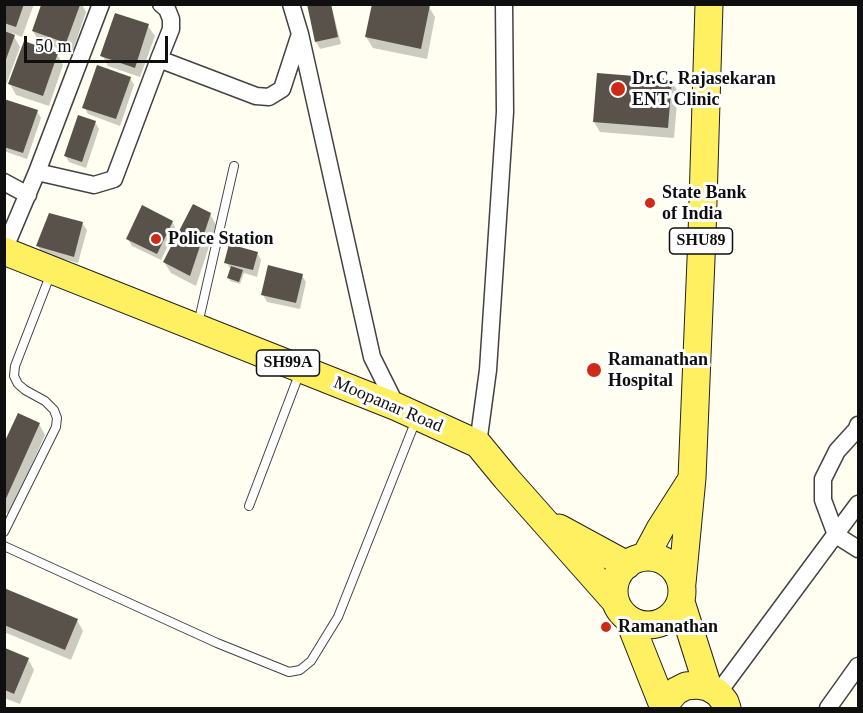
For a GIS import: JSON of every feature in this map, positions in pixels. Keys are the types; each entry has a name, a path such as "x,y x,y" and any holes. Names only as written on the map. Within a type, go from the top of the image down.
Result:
{"main road":[{"name":"SHU89","path":"681,593 692,478 709,4"},
{"name":"Moopanar Road","path":"4,251 407,411 478,444 622,610"},
{"path":"664,708 614,591 615,581 620,572 636,561 660,529 692,478"},
{"name":"Moopanar Road","path":"542,519 636,561"},
{"name":"SHU89","path":"636,561 655,557 664,561 678,574 681,593 718,696"},
{"path":"622,610 639,625 660,624 676,611 681,593"},
{"path":"664,708 676,691 686,686 697,685 718,696"}],"street":[{"path":"4,251 38,172 101,4"},
{"path":"38,172 94,185 114,179 171,29 171,19 167,9 161,4"},
{"path":"291,4 300,34 372,357 407,411"},
{"path":"478,444 488,370 505,112 504,4"},
{"path":"159,59 256,96 269,97 282,89 300,34"},
{"path":"4,183 28,195"},
{"path":"858,425 837,451 823,479 823,500 836,535 858,549"},
{"path":"718,696 858,504"},
{"path":"828,708 858,666"}],"lane":[{"path":"197,327 234,166"},
{"path":"4,532 56,427 57,418 54,410 25,390 14,376 15,366 52,270"},
{"path":"249,506 301,369"},
{"path":"4,546 217,644 289,672 300,670 311,662 338,617 407,411"}],"building":[{"path":"4,4 24,4 16,27 4,23"},
{"path":"307,4 331,4 338,37 315,42"},
{"path":"372,4 430,5 421,49 365,37"},
{"path":"41,5 80,5 66,43 32,31"},
{"path":"115,13 149,24 135,68 100,56"},
{"path":"4,31 15,35 5,62 4,62"},
{"path":"24,41 58,53 43,96 8,84"},
{"path":"97,65 131,77 116,119 82,108"},
{"path":"597,73 672,79 668,128 593,122"},
{"path":"4,99 38,110 23,153 4,147"},
{"path":"78,115 96,121 82,162 64,156"},
{"path":"193,204 211,213 190,276 163,262"},
{"path":"142,205 173,221 157,254 126,239"},
{"path":"49,213 83,222 74,257 36,246"},
{"path":"229,244 258,252 253,270 224,263"},
{"path":"268,265 303,274 296,303 261,295"},
{"path":"231,266 243,270 239,282 227,278"},
{"path":"18,413 40,423 4,503 4,443"},
{"path":"4,588 78,619 65,650 4,625"},
{"path":"5,648 29,658 14,694 5,690"}],"place":[{"name":"Dr.C. Rajasekaran ENT Clinic","path":"618,89"},
{"name":"State Bank of India","path":"650,203"},
{"name":"Police Station","path":"156,239"},
{"name":"Ramanathan Hospital","path":"594,370"},
{"name":"Ramanathan","path":"606,627"}]}
